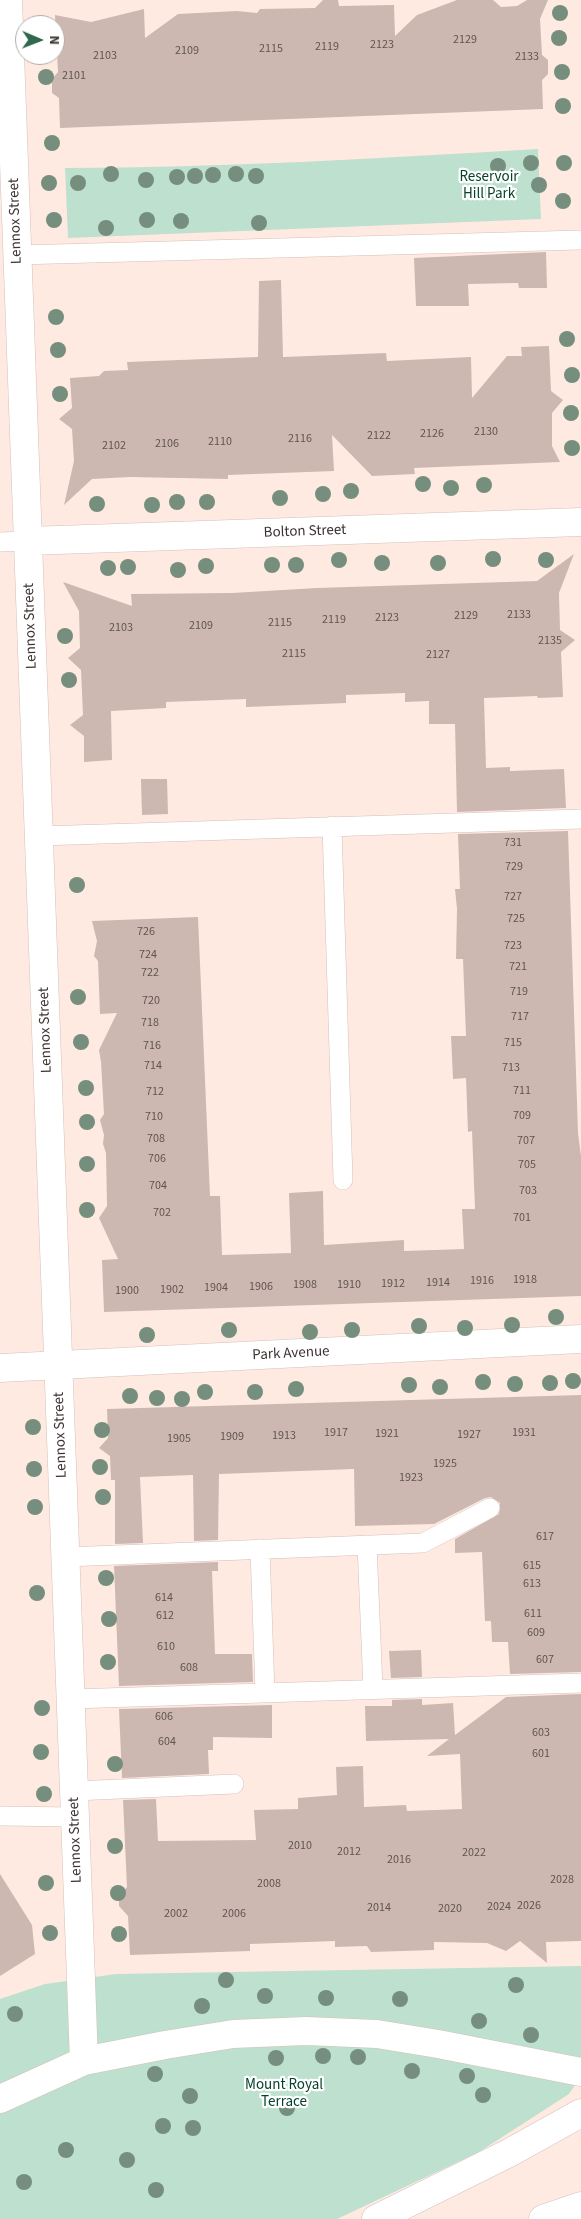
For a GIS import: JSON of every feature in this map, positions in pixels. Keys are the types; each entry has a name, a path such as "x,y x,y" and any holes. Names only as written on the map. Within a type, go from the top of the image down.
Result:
{"main road":[{"name":"Lennox Street","path":"8,0 84,2061"},
{"name":"Bolton Street","path":"28,541 581,522"},
{"name":"Park Avenue","path":"0,1368 581,1339"},
{"path":"0,2099 84,2061 233,2034 306,2031 377,2034 581,2072"},
{"path":"376,2219 509,2153 581,2113"},
{"path":"543,2219 581,2206"}],"lane":[{"path":"17,255 581,240"},
{"path":"0,542 28,541"},
{"path":"39,836 581,819"},
{"path":"332,826 343,1180"},
{"path":"65,1557 423,1543 490,1508"},
{"path":"367,1545 373,1689"},
{"path":"260,1549 265,1693"},
{"path":"71,1700 581,1682"},
{"path":"0,1816 75,1804 234,1784"}],"green space":[{"name":"Reservoir Hill Park","path":"538,149 541,219 68,238 65,168 242,164"},
{"name":"Mount Royal Terrace","path":"581,1966 581,2076 569,2094 479,2152 337,2219 0,2219 0,1999 45,1984 116,1974"}],"building":[{"path":"323,0 338,0 339,6 394,5 395,36 417,15 457,0 493,0 501,7 517,6 527,0 548,0 540,19 542,55 548,60 548,74 542,80 543,109 60,128 59,98 52,93 52,79 58,72 58,65 65,65 65,17 91,22 144,9 145,38 178,14 237,11 257,13 260,9 315,8"},
{"path":"546,252 547,288 519,288 518,283 468,284 469,306 416,306 414,258"},
{"path":"281,280 283,357 386,353 387,361 471,357 472,398 507,356 522,356 521,347 549,346 551,391 563,400 552,413 552,446 560,462 414,468 415,474 372,476 332,435 334,471 228,475 228,479 130,477 92,479 64,505 74,461 72,429 59,419 72,408 70,378 99,376 104,371 128,370 127,362 258,357 259,281"},
{"path":"574,554 559,593 560,630 575,640 561,652 563,697 484,698 486,768 510,767 510,771 564,769 566,808 457,812 455,724 429,724 429,701 405,702 405,693 346,695 346,703 246,707 246,699 166,702 166,708 111,711 112,760 84,762 84,736 70,725 83,715 81,670 68,658 80,648 79,611 63,582 132,606 131,594 232,593 317,588 537,581"},
{"path":"141,779 167,779 168,814 142,815"},
{"path":"568,831 578,1133 581,1156 581,1296 104,1312 102,1260 118,1259 99,1218 107,1206 106,1153 100,1120 104,1114 99,1050 117,1013 100,1014 98,961 94,956 97,941 92,921 198,917 210,1196 220,1196 222,1255 291,1253 289,1193 323,1191 324,1245 404,1240 404,1251 464,1249 462,1209 475,1209 472,1131 468,1132 466,1078 453,1079 451,1036 466,1036 463,959 456,959 457,909 455,889 460,889 458,834"},
{"path":"581,1395 581,1672 510,1674 508,1642 492,1642 491,1621 485,1621 482,1552 455,1553 455,1539 499,1514 500,1503 491,1497 485,1498 434,1524 355,1526 354,1469 219,1474 218,1540 194,1541 193,1475 140,1477 143,1543 115,1544 115,1480 111,1480 110,1456 99,1448 108,1438 107,1409"},
{"path":"218,1562 218,1571 212,1571 215,1654 252,1654 253,1682 119,1686 114,1566"},
{"path":"421,1650 422,1677 391,1678 389,1651"},
{"path":"581,1694 581,1941 546,1942 547,1963 520,1941 506,1951 487,1943 434,1942 434,1950 371,1952 367,1946 335,1947 335,1941 250,1944 250,1951 130,1955 128,1916 119,1906 119,1896 127,1887 123,1800 156,1799 158,1841 256,1840 254,1810 298,1809 298,1798 337,1795 336,1767 363,1766 364,1807 406,1805 407,1811 462,1809 460,1754 427,1756 449,1739 366,1741 365,1706 392,1706 392,1700 422,1699 422,1705 453,1703 455,1735 506,1697"},
{"path":"272,1705 272,1738 213,1737 213,1750 208,1750 209,1774 122,1778 119,1709"},
{"path":"0,1874 32,1925 35,1954 0,1976"}]}
